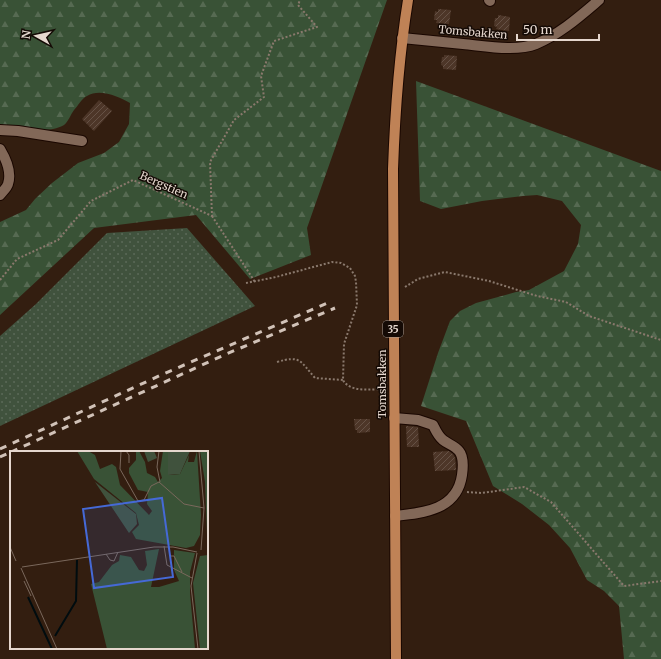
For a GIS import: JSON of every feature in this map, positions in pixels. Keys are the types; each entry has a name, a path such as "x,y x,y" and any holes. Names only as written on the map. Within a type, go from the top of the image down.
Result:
{"main road":[{"name":"Tomsbakken","path":"396,659 393,295 395,116 402,38 408,0"}],"street":[{"name":"Tomsbakken","path":"402,38 479,46 513,48 524,47 535,44 562,31 599,0"},
{"path":"0,130 18,131 82,141"},
{"path":"0,149 7,159 9,173 8,185 0,195"},
{"path":"394,418 418,420 433,425 436,433 442,440 458,450 463,462 463,471 458,491 452,498 430,510 395,516"}],"path":[{"path":"255,282 212,216 210,162 234,120 264,97 261,76 274,41 317,27 298,5 300,0"},
{"name":"Bergstien","path":"0,280 17,259 58,240 92,201 134,180 212,216"},
{"path":"246,283 276,277 332,262 341,263 350,268 355,276 357,305 344,344 343,380 345,384 356,389 394,389"},
{"path":"393,295 418,279 445,272 489,282 536,296 566,302 589,316 661,340"},
{"path":"277,362 290,358 299,360 316,378 343,380"},
{"path":"458,491 482,493 524,487 551,502 624,586 661,581"}],"green space":[{"path":"0,0 387,0 307,228 311,255 250,279 196,215 94,228 0,315 0,222 26,210 52,183 78,163 104,153 119,142 129,124 130,103 109,94 92,94 83,98 65,124 58,128 32,130 0,125"},
{"path":"416,81 661,171 661,659 624,659 619,606 604,591 587,580 570,548 549,525 522,504 493,486 466,421 421,406 450,321 460,311 476,303 529,290 564,271 578,244 581,225 562,201 537,195 482,201 441,209 420,201"},
{"path":"187,228 255,306 0,426 0,336 36,304 107,233"}],"building":[{"path":"438,9 451,10 449,24 436,23 437,20 434,20 435,11 438,12"},
{"path":"498,15 510,17 509,31 496,29 497,27 494,26 495,18 498,18"},
{"path":"444,55 457,56 456,70 443,69 443,66 441,65 442,57 444,57"},
{"path":"99,100 112,111 94,131 82,119"},
{"path":"354,419 370,419 370,432 357,433 357,430 355,430"},
{"path":"406,426 418,427 419,447 407,447"},
{"path":"449,451 455,458 456,470 435,471 433,452"}],"railway":[{"path":"0,449 161,375 332,301"},
{"path":"13,451 224,355 335,308"},
{"path":"0,457 10,452"}]}
